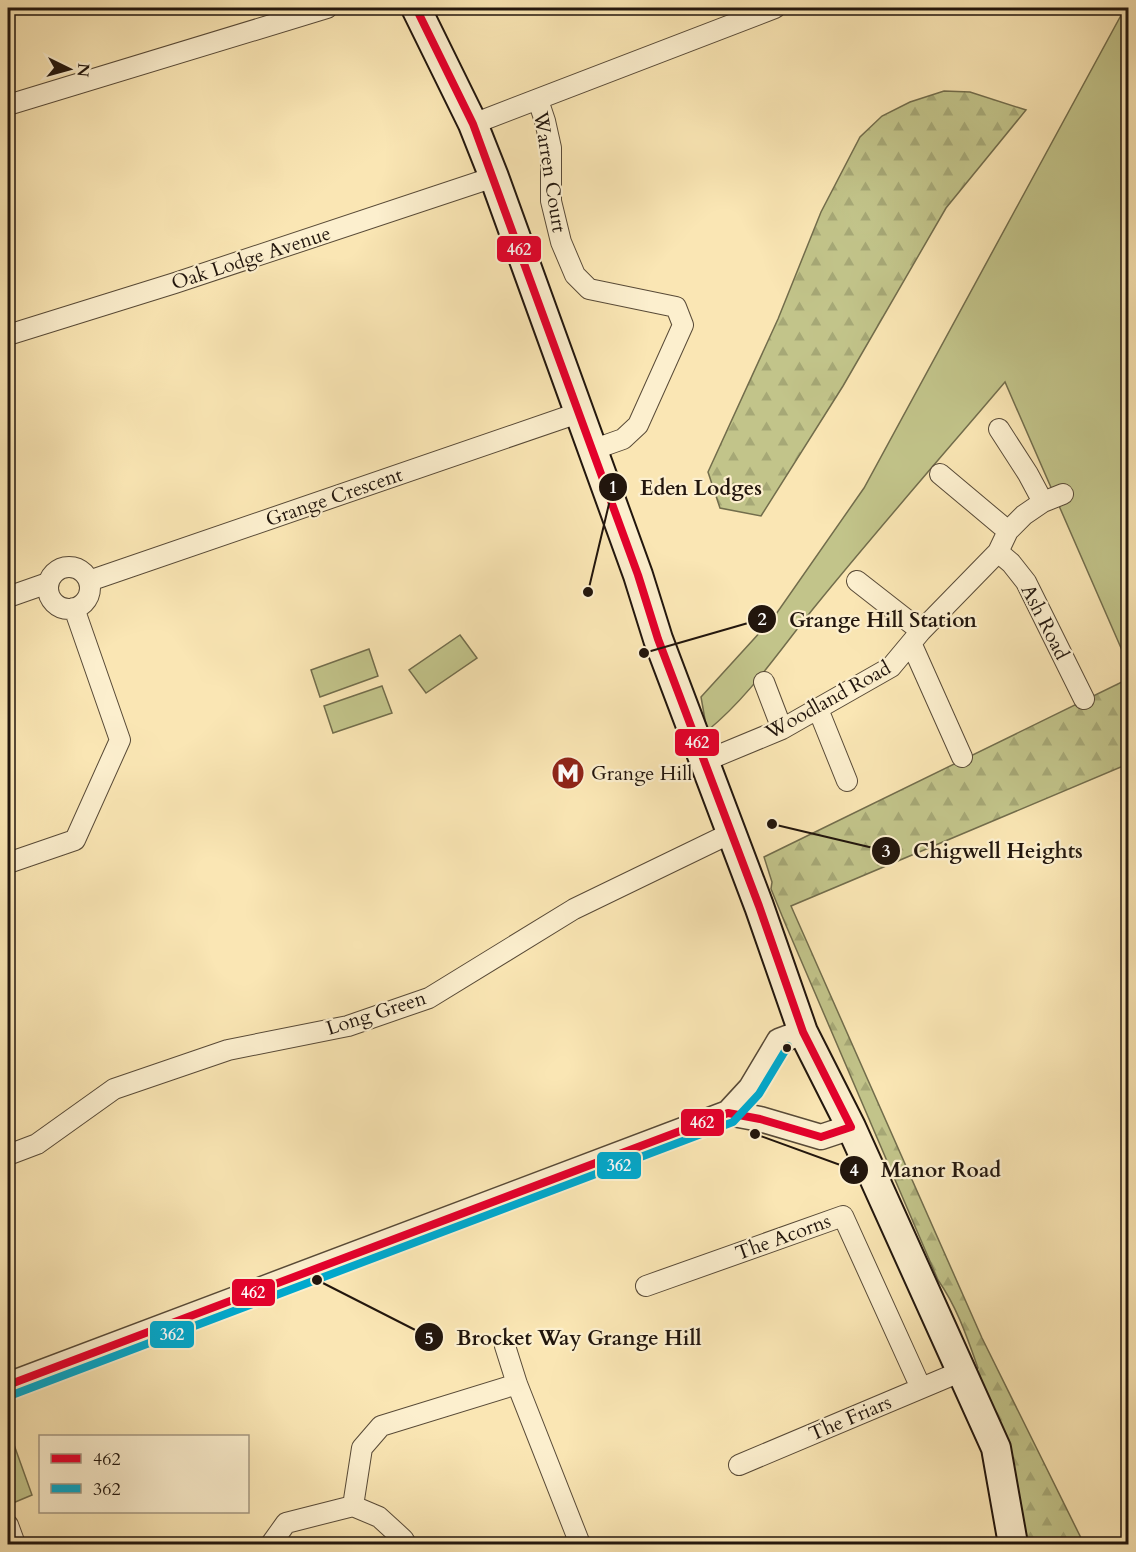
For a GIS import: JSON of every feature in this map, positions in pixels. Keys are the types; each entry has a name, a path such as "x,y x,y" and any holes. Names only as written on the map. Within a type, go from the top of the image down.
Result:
{"main road":[{"path":"416,8 473,124 494,177 664,653 803,1032 851,1127 996,1448 1013,1545"}],"street":[{"path":"8,105 327,8"},
{"path":"473,124 775,8"},
{"name":"Warren Court","path":"538,100 550,148 551,201 561,242 575,275 589,289 676,307 683,325 638,425 623,440 592,450"},
{"name":"Oak Lodge Avenue","path":"8,335 175,283 494,177"},
{"name":"Grange Crescent","path":"89,581 578,412"},
{"path":"999,429 1043,502"},
{"path":"940,474 1008,531"},
{"name":"Woodland Road","path":"705,760 782,729 891,667 998,552 1008,531 1024,515 1043,502 1063,494"},
{"name":"Ash Road","path":"998,552 1011,563 1026,582 1084,699"},
{"path":"8,597 48,583 56,572 68,567 81,571 89,581 88,595 80,606 66,609 54,603 48,590 48,583"},
{"path":"857,581 916,638 962,757"},
{"path":"8,863 75,840 120,740 74,608"},
{"path":"764,682 782,729"},
{"path":"818,709 847,780"},
{"name":"Long Green","path":"8,1155 37,1144 114,1089 228,1050 348,1026 429,998 574,909 731,833"},
{"path":"8,1385 728,1113 751,1088 779,1041 803,1032"},
{"path":"728,1113 760,1119 821,1137 851,1127"},
{"name":"The Acorns","path":"646,1286 843,1216 921,1388"},
{"path":"505,1346 517,1384 580,1545"},
{"name":"The Friars","path":"739,1466 962,1371"},
{"path":"352,1506 362,1448 381,1426 517,1384"},
{"path":"271,1545 286,1523 352,1506 379,1517 404,1539 406,1545"},
{"path":"8,1525 15,1545"}],"green space":[{"path":"1125,8 1128,8 1128,664 1005,382 840,576 752,687 707,731 701,697 774,617 864,488"},
{"path":"944,91 970,92 1026,110 946,208 843,386 761,516 720,508 708,472 778,319 821,212 860,137 882,116 910,102"},
{"path":"460,635 477,658 426,693 409,670"},
{"path":"369,649 378,676 320,697 311,670"},
{"path":"1128,679 1128,764 791,906 982,1338 1084,1544 1011,1544 971,1372 978,1368 974,1356 956,1312 938,1280 785,923 771,889 772,882 764,857"},
{"path":"382,686 392,713 333,733 324,706"},
{"path":"8,1428 32,1495 13,1503 8,1487"}],"transit line":[{"name":"462","path":"8,1385 728,1113 760,1119 821,1137 851,1127 803,1032 759,906 658,639 638,575 473,124 416,8"},
{"name":"362","path":"12,1395 733,1122 759,1094 788,1046"}],"place":[{"name":"Eden Lodges","path":"588,592"},
{"name":"Grange Hill Station","path":"644,653"},
{"name":"Grange Hill","path":"568,773"},
{"name":"Chigwell Heights","path":"772,824"},
{"name":"Manor Road","path":"755,1134"},
{"name":"Brocket Way Grange Hill","path":"317,1280"}]}
